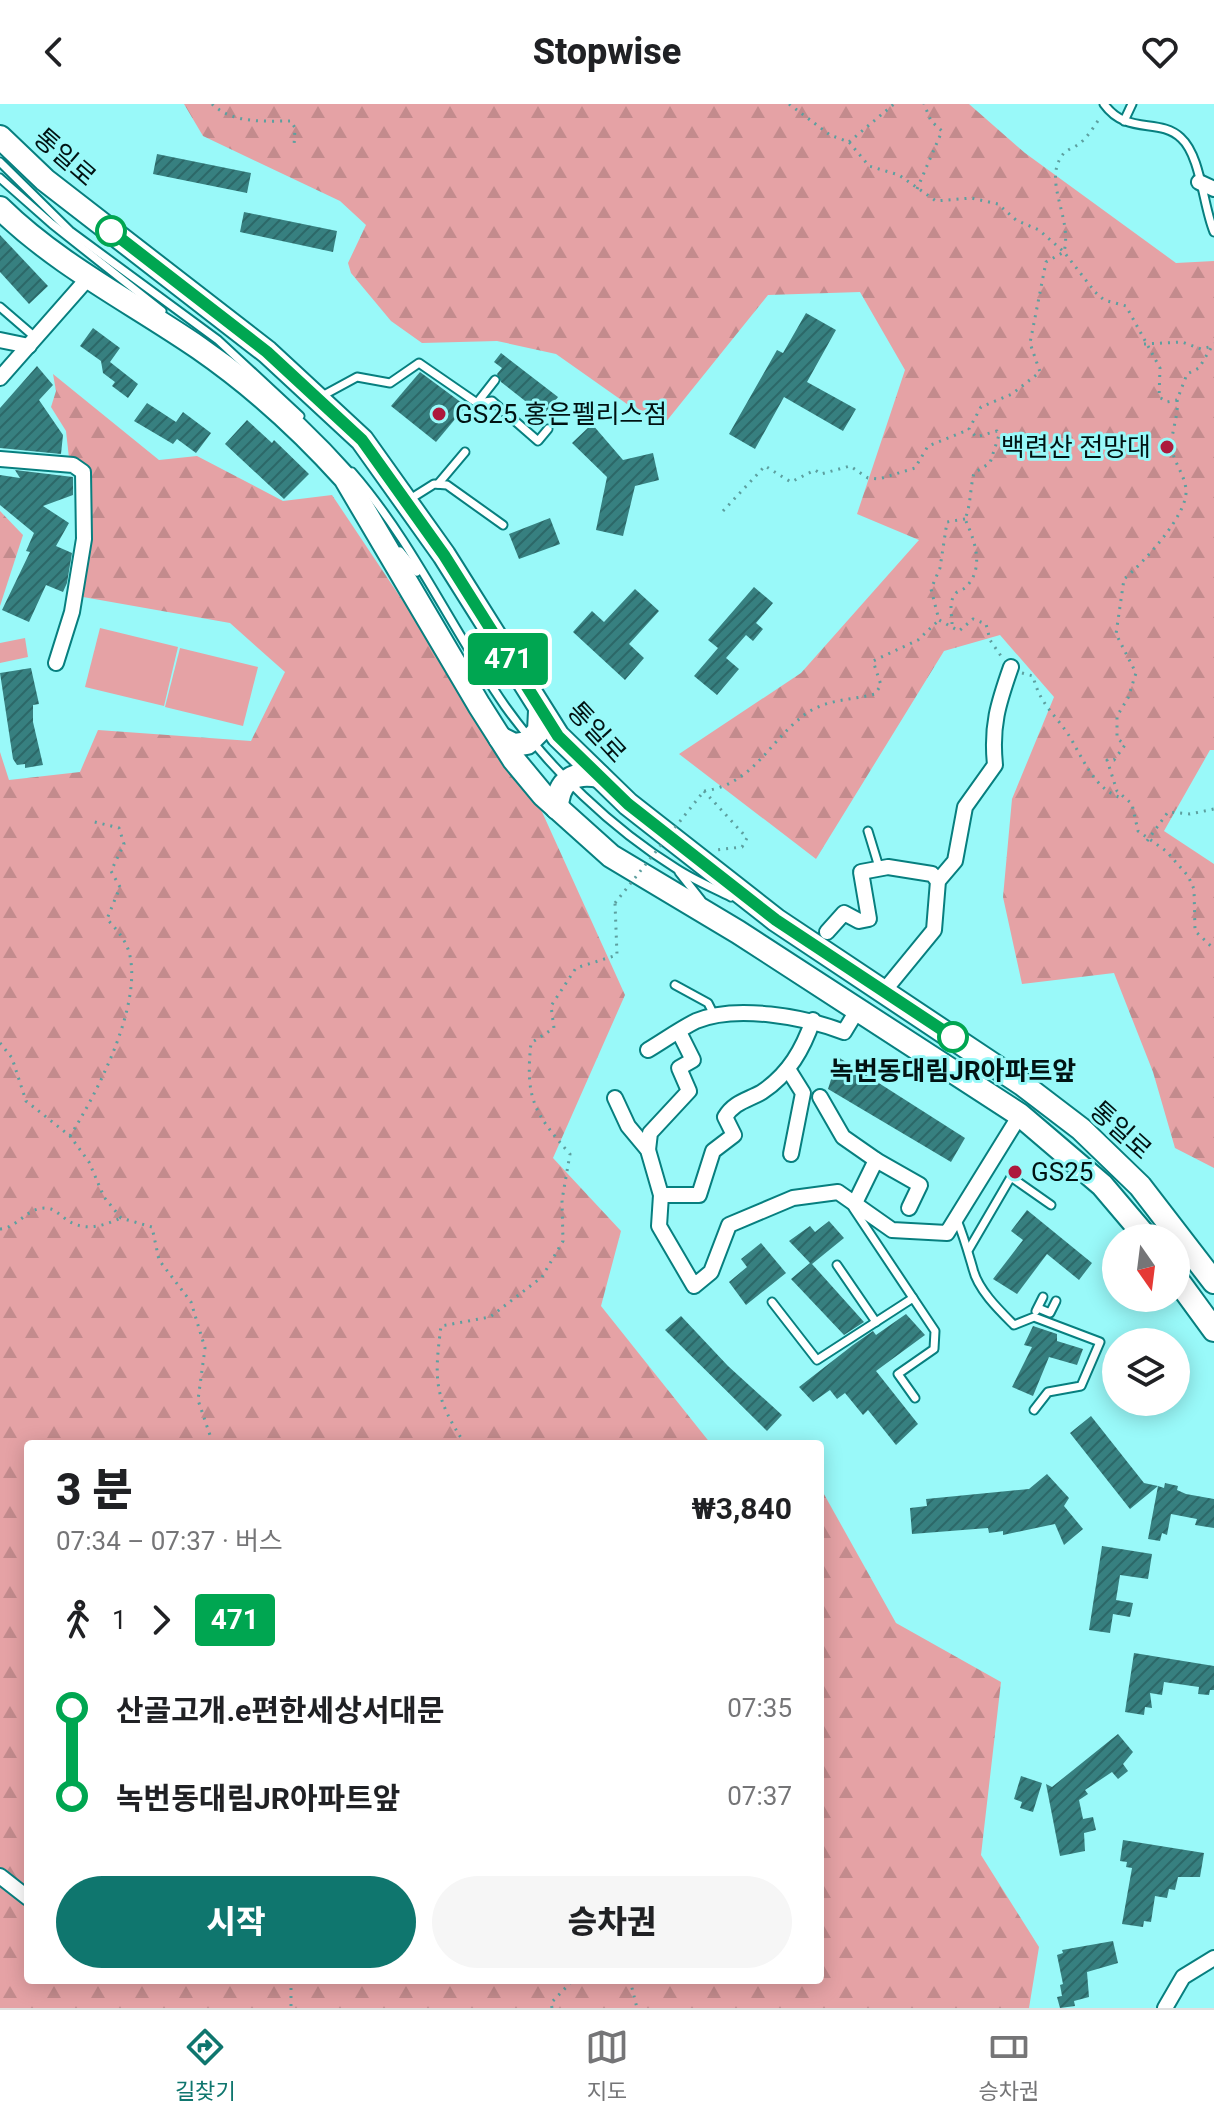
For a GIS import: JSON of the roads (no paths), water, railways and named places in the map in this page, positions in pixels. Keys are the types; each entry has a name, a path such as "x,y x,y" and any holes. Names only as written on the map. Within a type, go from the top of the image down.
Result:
{"main road":[{"name":"통일로","path":"0,137 45,180 267,352 362,440 407,501 540,711 558,736 599,776 654,827 776,920 1022,1084 1081,1129 1140,1186 1214,1282"},
{"name":"통일로","path":"0,208 29,236 198,347 278,407 345,478 500,738 522,770 557,808 611,856 715,917 1020,1115 1102,1185 1135,1224"},
{"path":"500,738 514,745 531,740 539,731 540,711"},
{"path":"557,808 560,788 567,780 584,773 599,776"},
{"path":"1190,1297 1214,1330"}],"street":[{"path":"1199,182 1214,189"},
{"path":"0,378 89,277"},
{"path":"0,340 32,342"},
{"path":"0,459 73,465 83,472 84,539 72,612 56,663"},
{"path":"884,991 934,930 938,881 955,861 965,807 995,765 992,732 997,703 1011,667"},
{"path":"827,932 844,913 859,921 869,919 861,872 879,867 932,874 938,881"},
{"path":"648,1050 697,1021 733,1014 813,1020 844,1032 858,1009"},
{"path":"661,1195 699,1195 713,1151 734,1135 725,1117 731,1107 763,1091 788,1069 803,1049 813,1020"},
{"path":"679,1032 693,1060 679,1068 689,1091 650,1133 648,1150 661,1195 659,1226 694,1286 711,1272 729,1225 793,1198 838,1192 892,1230 947,1233 1020,1115"},
{"path":"788,1069 803,1093 791,1154"},
{"path":"820,1097 843,1137 920,1185 909,1208"},
{"path":"615,1098 628,1126 648,1150"},
{"path":"850,1200 876,1160"},
{"path":"0,1876 24,1895"},
{"path":"1165,2008 1183,1977 1214,1958"}],"lane":[{"path":"1124,121 1132,104"},
{"path":"1106,106 1124,121 1180,136 1193,156 1214,232"},
{"path":"0,162 70,231 247,364 309,425"},
{"path":"0,178 52,224 170,317 198,347"},
{"path":"0,307 32,342"},
{"path":"318,398 357,377 390,383 419,363 477,403 492,401 538,441 548,429"},
{"path":"477,403 495,380"},
{"path":"407,501 438,484 465,452"},
{"path":"338,455 372,494 505,706 567,780 628,834 677,870 776,920"},
{"path":"438,484 447,485 503,525"},
{"path":"360,503 434,593"},
{"path":"868,831 879,867"},
{"path":"677,870 715,917"},
{"path":"675,985 708,1003 716,1017"},
{"path":"969,1249 1011,1177 1051,1205"},
{"path":"850,1200 935,1331 934,1349 898,1374 915,1398"},
{"path":"956,1218 969,1249 973,1271 995,1306 1014,1325 1034,1317 1100,1342 1081,1386 1048,1392 1034,1410"},
{"path":"837,1265 876,1322"},
{"path":"1034,1317 1043,1297"},
{"path":"772,1302 817,1360 913,1298"},
{"path":"1038,1308 1050,1313 1056,1301"}],"place":[{"name":"GS25 홍은펠리스점","path":"439,414"},
{"name":"백련산 전망대","path":"1167,447"},
{"name":"녹번동대림JR아파트앞","path":"953,1037"},
{"name":"GS25","path":"1015,1172"}]}
